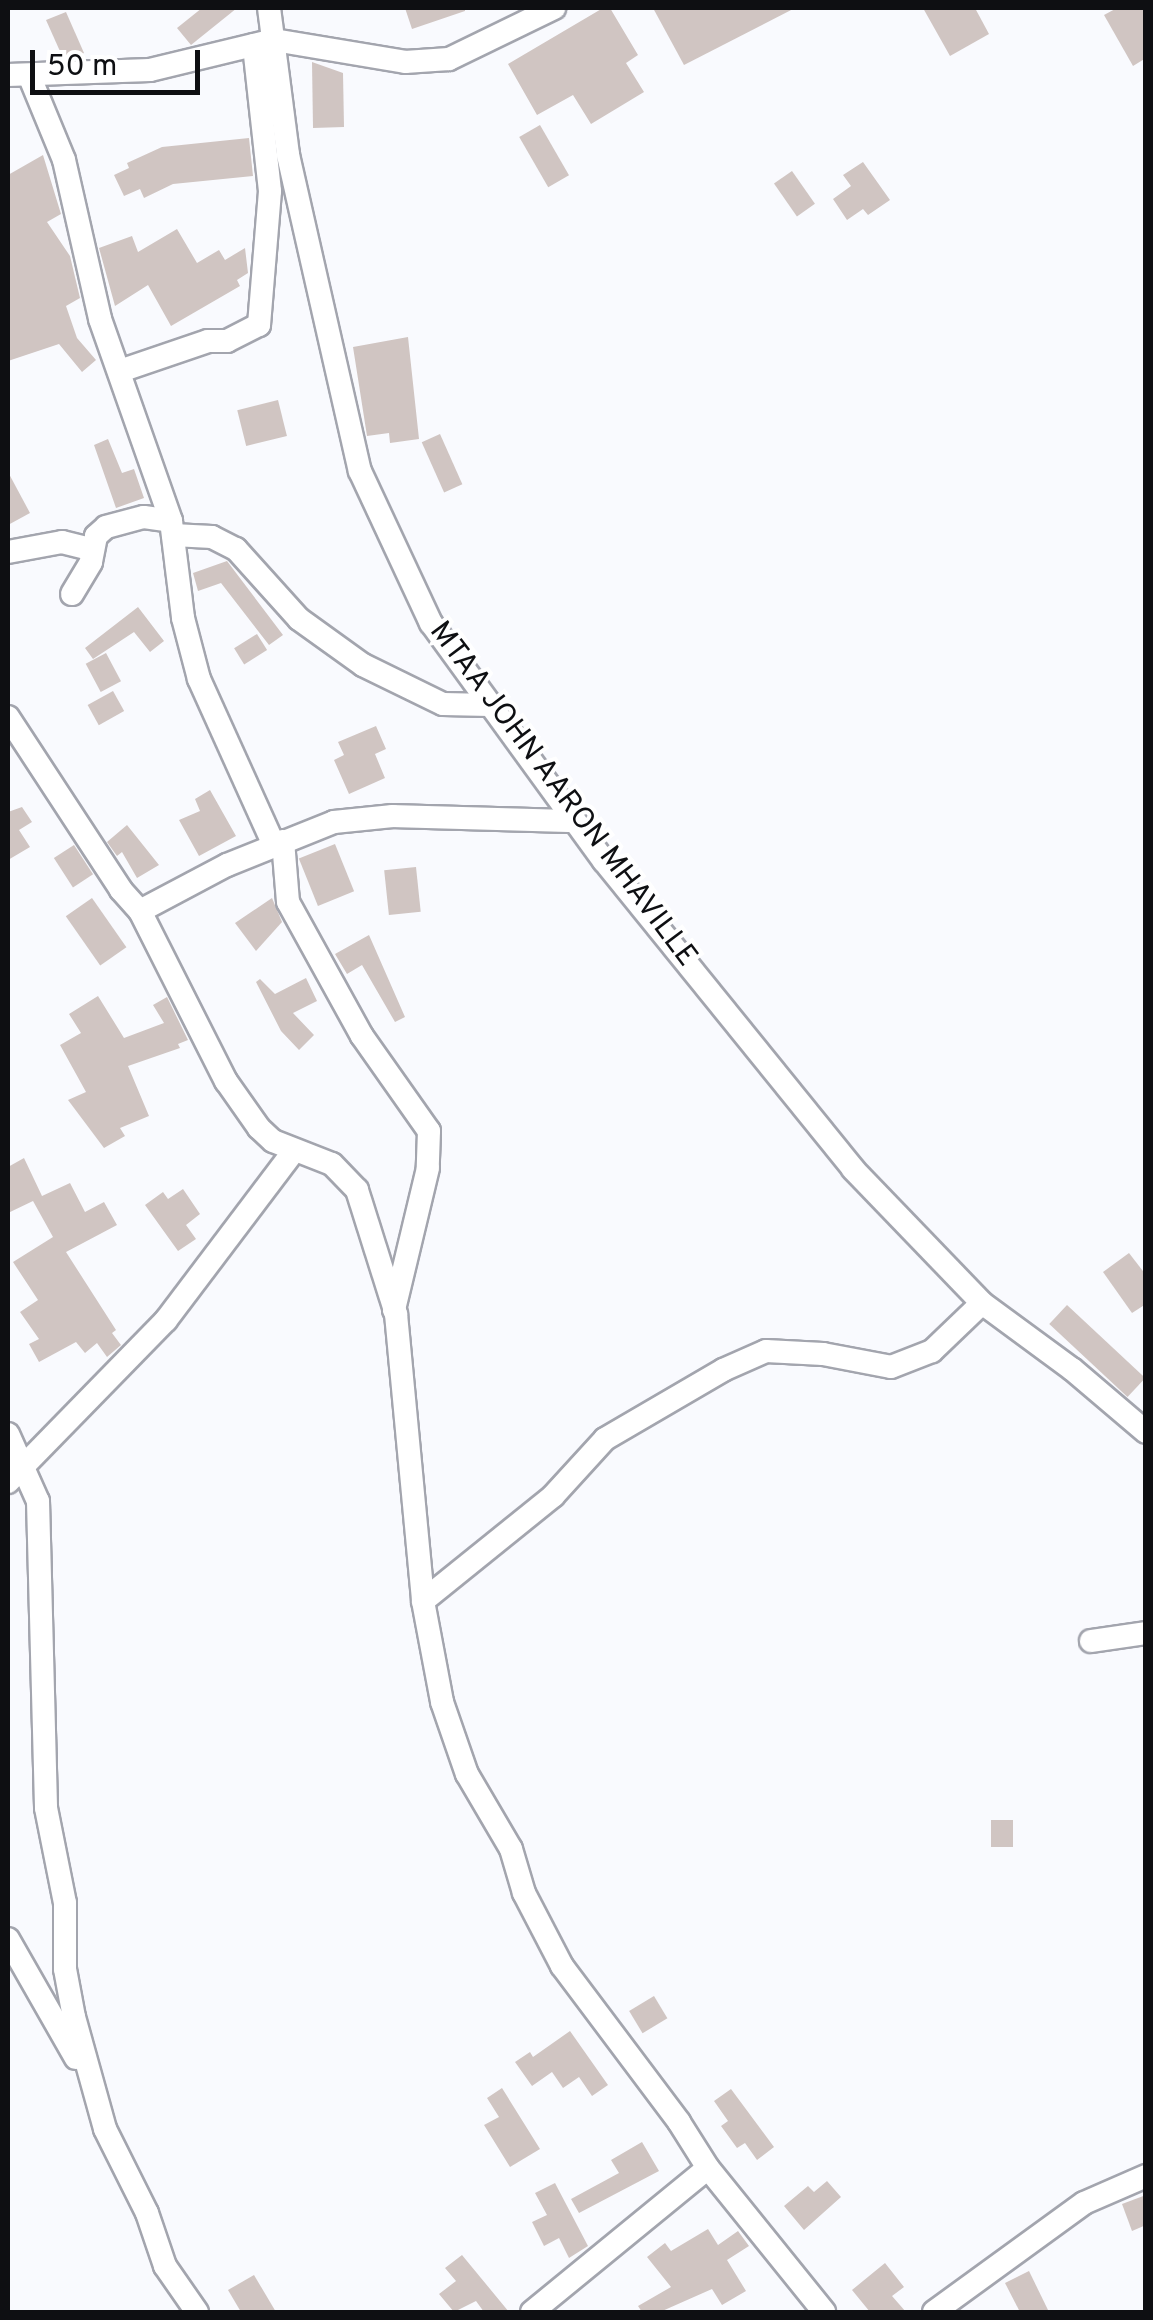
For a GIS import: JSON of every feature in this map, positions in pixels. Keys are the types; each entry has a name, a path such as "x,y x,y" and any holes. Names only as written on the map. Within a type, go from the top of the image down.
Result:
{"street":[{"name":"MTAA JOHN AARON MHAVILLE","path":"268,8 264,42 360,471 431,623 575,821 852,1169 982,1303 1142,1424"},
{"path":"394,1310 428,1168 429,1131 362,1036 288,902 279,843 199,679 183,618 172,528 100,319 64,160 18,75 150,70 264,42 404,62 448,59 546,9"},
{"path":"120,371 208,341 227,341 259,325 270,191 264,42"},
{"path":"72,594 91,562 91,549 106,527 144,517 212,537 236,549 299,619 364,665 443,704 490,705"},
{"path":"8,552 62,542 91,549"},
{"path":"8,717 121,890 140,911 226,1081 259,1128 272,1141 332,1164 357,1190 394,1310 423,1601 442,1702 466,1774 512,1850 524,1893 562,1966 679,2122 708,2168 824,2312"},
{"path":"140,911 279,843 334,822 393,816 575,821"},
{"path":"14,1475 166,1320 294,1151"},
{"path":"423,1601 552,1496 605,1440 723,1370 766,1351 823,1354 891,1366 932,1351 982,1303"},
{"path":"8,1434 14,1475 38,1501 46,1808 65,1903 65,1969 87,2077 105,2129 148,2213 165,2266 197,2312"},
{"path":"1091,1641 1146,1633"},
{"path":"8,1940 87,2077"},
{"path":"532,2312 708,2168"},
{"path":"934,2312 1084,2203 1146,2176"}],"building":[{"path":"202,8 237,8 191,45 177,28"},
{"path":"405,8 465,8 465,11 412,29"},
{"path":"603,8 610,8 638,55 626,63 644,92 591,124 573,95 537,115 508,64"},
{"path":"653,8 795,8 684,65"},
{"path":"923,8 975,8 989,34 950,56"},
{"path":"1117,8 1146,8 1146,58 1133,66 1104,15"},
{"path":"66,12 84,53 74,58 63,58 46,20"},
{"path":"312,62 343,73 344,127 313,128"},
{"path":"540,125 569,175 548,187 519,137"},
{"path":"249,138 253,176 173,184 144,198 140,189 124,196 114,175 129,168 127,163 162,147"},
{"path":"43,155 61,214 47,222 70,256 80,298 66,306 77,338 96,360 82,372 59,344 8,361 8,175"},
{"path":"863,162 890,200 868,215 863,209 847,220 833,199 851,186 843,175"},
{"path":"792,171 815,204 797,216 774,184"},
{"path":"177,229 197,263 219,250 225,260 245,248 248,273 237,280 240,286 171,326 148,285 115,306 99,248 132,236 138,252"},
{"path":"408,337 419,439 390,443 389,433 367,436 353,347"},
{"path":"278,400 287,436 246,446 237,410"},
{"path":"440,434 462,484 444,492 422,442"},
{"path":"108,439 122,473 134,469 144,498 116,508 94,445"},
{"path":"8,472 30,513 8,525"},
{"path":"227,561 283,635 269,645 221,583 198,591 193,573"},
{"path":"138,607 164,641 150,652 134,632 93,659 85,648"},
{"path":"257,634 267,650 244,664 234,648"},
{"path":"106,653 121,681 101,692 86,664"},
{"path":"113,691 124,711 99,725 88,705"},
{"path":"376,726 386,749 375,754 385,778 349,794 334,760 344,755 338,742"},
{"path":"210,790 236,836 199,856 179,820 200,811 195,799"},
{"path":"22,807 32,822 19,830 30,847 8,860 8,812"},
{"path":"127,825 159,865 137,878 122,852 117,856 107,842"},
{"path":"335,844 354,891 318,906 299,859"},
{"path":"74,845 93,874 73,887 54,858"},
{"path":"416,867 421,912 389,915 384,870"},
{"path":"92,898 126,947 100,966 66,916"},
{"path":"272,898 282,922 256,951 235,923"},
{"path":"369,935 405,1017 395,1022 362,965 347,974 335,954"},
{"path":"306,978 317,1001 293,1013 314,1035 299,1050 281,1031 256,982 260,979 275,994"},
{"path":"98,996 124,1038 164,1023 153,1005 167,997 188,1040 178,1044 180,1048 128,1066 149,1116 120,1128 125,1136 104,1148 68,1100 86,1092 60,1045 81,1033 69,1014"},
{"path":"24,1158 42,1196 70,1183 85,1212 104,1202 117,1225 66,1252 116,1330 112,1333 121,1345 107,1357 97,1343 85,1353 76,1342 39,1362 29,1344 39,1339 20,1312 38,1300 13,1262 53,1237 33,1201 8,1213 8,1167"},
{"path":"183,1189 200,1214 186,1225 196,1239 178,1251 145,1205 163,1192 168,1199"},
{"path":"1129,1253 1146,1275 1146,1304 1132,1313 1103,1272"},
{"path":"1067,1305 1145,1378 1128,1397 1049,1324"},
{"path":"991,1820 1013,1820 1013,1847 991,1847"},
{"path":"654,1996 667,2018 643,2033 629,2011"},
{"path":"570,2031 608,2085 592,2096 579,2077 563,2088 552,2072 532,2086 515,2062 530,2052 533,2057"},
{"path":"502,2088 540,2149 510,2167 484,2125 499,2117 487,2098"},
{"path":"731,2089 774,2147 757,2160 745,2143 737,2148 721,2126 728,2121 714,2101"},
{"path":"642,2142 659,2171 579,2213 571,2199 619,2173 611,2160"},
{"path":"827,2181 841,2197 804,2230 784,2206 808,2186 814,2192"},
{"path":"555,2183 588,2246 569,2258 559,2238 544,2246 532,2222 547,2215 535,2193"},
{"path":"1146,2195 1146,2225 1132,2231 1122,2204"},
{"path":"708,2229 718,2245 738,2231 749,2246 727,2260 746,2291 722,2305 712,2289 660,2312 642,2312 638,2306 671,2287 647,2257 665,2243 671,2251"},
{"path":"462,2255 509,2312 484,2312 476,2301 454,2312 439,2294 456,2281 445,2268"},
{"path":"885,2263 904,2287 892,2296 906,2312 870,2312 852,2290"},
{"path":"1029,2271 1049,2312 1020,2312 1005,2283"},
{"path":"254,2275 276,2312 241,2312 228,2290"}]}
